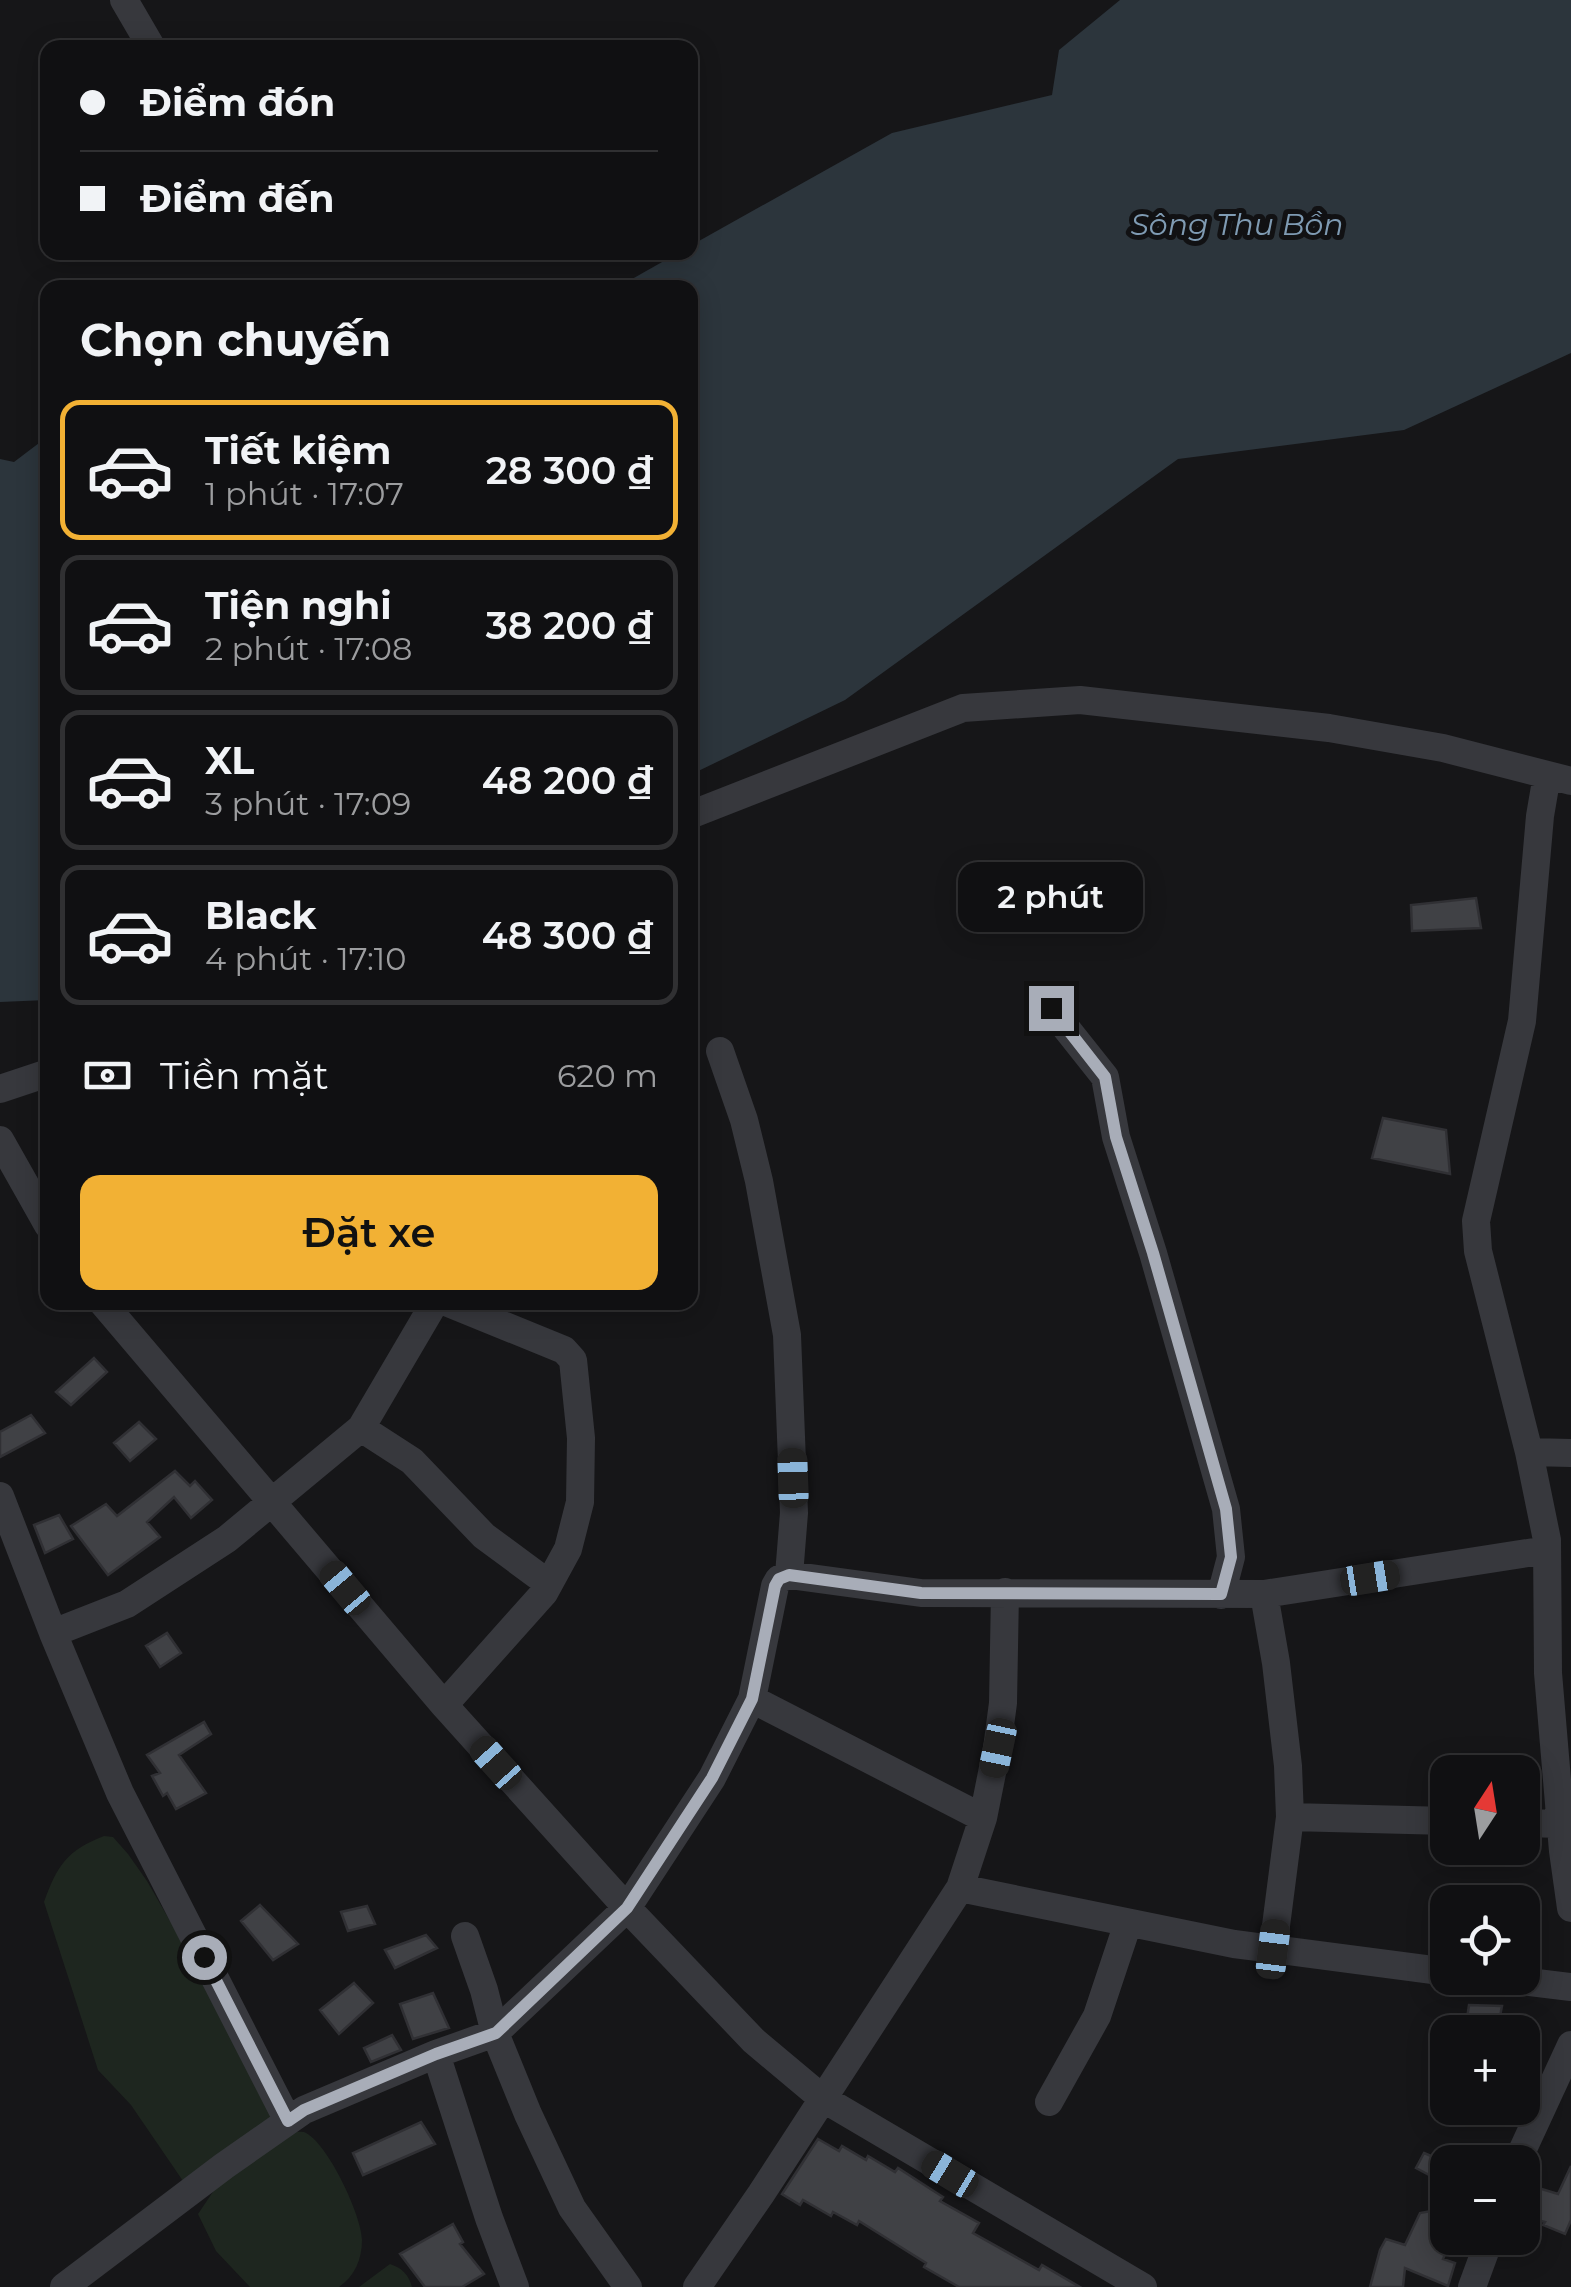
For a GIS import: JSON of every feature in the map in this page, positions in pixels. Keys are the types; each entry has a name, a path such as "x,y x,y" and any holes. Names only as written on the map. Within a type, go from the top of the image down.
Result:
{"street":[{"path":"124,0 147,40"},
{"path":"698,812 963,708 1080,700 1348,732 1443,748 1559,778 1540,816 1522,1022 1476,1221 1478,1251 1529,1452 1559,1636 1548,1673 1571,1908"},
{"path":"1051,1008 1105,1077 1116,1137 1226,1509 1231,1557 1221,1594"},
{"path":"720,1051 744,1120 759,1181 787,1334 794,1513 789,1575"},
{"path":"0,1088 40,1075"},
{"path":"0,1140 40,1211"},
{"path":"109,1310 444,1705 754,2042 822,2098 1143,2287"},
{"path":"53,1633 127,1604 227,1539 361,1428 430,1310"},
{"path":"444,1705 544,1593 568,1548 580,1502 581,1438 573,1360 564,1350 466,1310"},
{"path":"361,1428 412,1461 484,1536 549,1584"},
{"path":"1529,1452 1571,1453"},
{"path":"0,1496 120,1793 288,2121"},
{"path":"64,2287 304,2110 496,2033 627,1908 712,1778 752,1699 779,1579 789,1575 921,1593 1264,1594 1547,1550"},
{"path":"697,2287 960,1888 998,1748 1005,1592"},
{"path":"1264,1594 1276,1663 1290,1816 1273,1949"},
{"path":"752,1699 982,1818"},
{"path":"1290,1816 1430,1820"},
{"path":"1540,1831 1565,1842"},
{"path":"960,1888 1234,1944 1430,1970"},
{"path":"1049,2102 1097,2016 1128,1923"},
{"path":"465,1936 496,2033 528,2114 572,2208 628,2287"},
{"path":"1540,1983 1571,1987"},
{"path":"1525,2145 1571,2045"},
{"path":"436,2054 488,2218 516,2287"},
{"path":"1472,2287 1484,2255"}],"shaded area":[{"path":"104,1836 113,1837 147,1881 275,2103 272,2120 183,2181 131,2105 98,2070 44,1902 65,1861 81,1847"},
{"path":"288,2131 304,2132 323,2149 356,2214 361,2254 353,2272 339,2287 250,2287 216,2251 198,2214 225,2174"},
{"path":"390,2264 404,2273 412,2287 359,2287"}],"water":[{"name":"Sông Thu Bồn","path":"1120,0 1571,0 1571,353 1404,430 1178,459 845,700 698,771 698,280 630,280 666,260 698,260 698,242 892,133 1052,95 1059,50"},
{"path":"40,442 40,1000 0,1002 0,459 14,462"}],"building":[{"path":"1476,898 1481,928 1412,931 1411,905"},
{"path":"1383,1118 1446,1130 1450,1174 1372,1158"},
{"path":"94,1358 107,1372 71,1405 56,1392"},
{"path":"31,1415 45,1433 0,1457 0,1432"},
{"path":"139,1422 156,1439 130,1461 114,1443"},
{"path":"175,1471 190,1486 195,1481 212,1500 191,1518 174,1497 147,1522 160,1537 108,1575 71,1526 106,1504 117,1516"},
{"path":"59,1515 73,1539 45,1553 34,1525"},
{"path":"167,1633 181,1653 160,1667 146,1646"},
{"path":"204,1722 211,1734 179,1755 206,1793 176,1809 152,1776 160,1773 147,1755"},
{"path":"260,1905 298,1944 273,1960 241,1921"},
{"path":"367,1906 375,1924 348,1931 341,1912"},
{"path":"426,1935 437,1948 395,1968 385,1950"},
{"path":"354,1983 373,2003 339,2034 320,2010"},
{"path":"433,1993 449,2028 413,2039 400,2004"},
{"path":"1469,2005 1502,2006 1500,2015 1468,2015"},
{"path":"392,2035 401,2050 371,2062 364,2048"},
{"path":"421,2122 435,2144 363,2175 353,2153"},
{"path":"818,2139 839,2151 842,2146 866,2160 868,2156 895,2172 898,2168 943,2197 940,2201 979,2223 973,2233 1039,2270 1042,2265 1080,2287 959,2287 859,2221 857,2225 833,2212 831,2216 803,2200 800,2205 782,2194"},
{"path":"1424,2153 1430,2156 1430,2175 1416,2168"},
{"path":"1571,2166 1571,2220 1565,2234 1540,2221 1540,2188 1558,2194"},
{"path":"1430,2211 1430,2255 1445,2255 1443,2259 1455,2263 1448,2286 1405,2268 1403,2287 1370,2287 1386,2239 1405,2245 1420,2213"},
{"path":"453,2224 463,2242 460,2244 484,2274 462,2287 425,2287 400,2254"}],"route":[{"path":"204,1957 288,2121 304,2110 436,2054 496,2033 627,1908 712,1778 752,1699 779,1579 789,1575 921,1593 1221,1594 1231,1557 1226,1509 1116,1137 1105,1077 1051,1008"}]}
